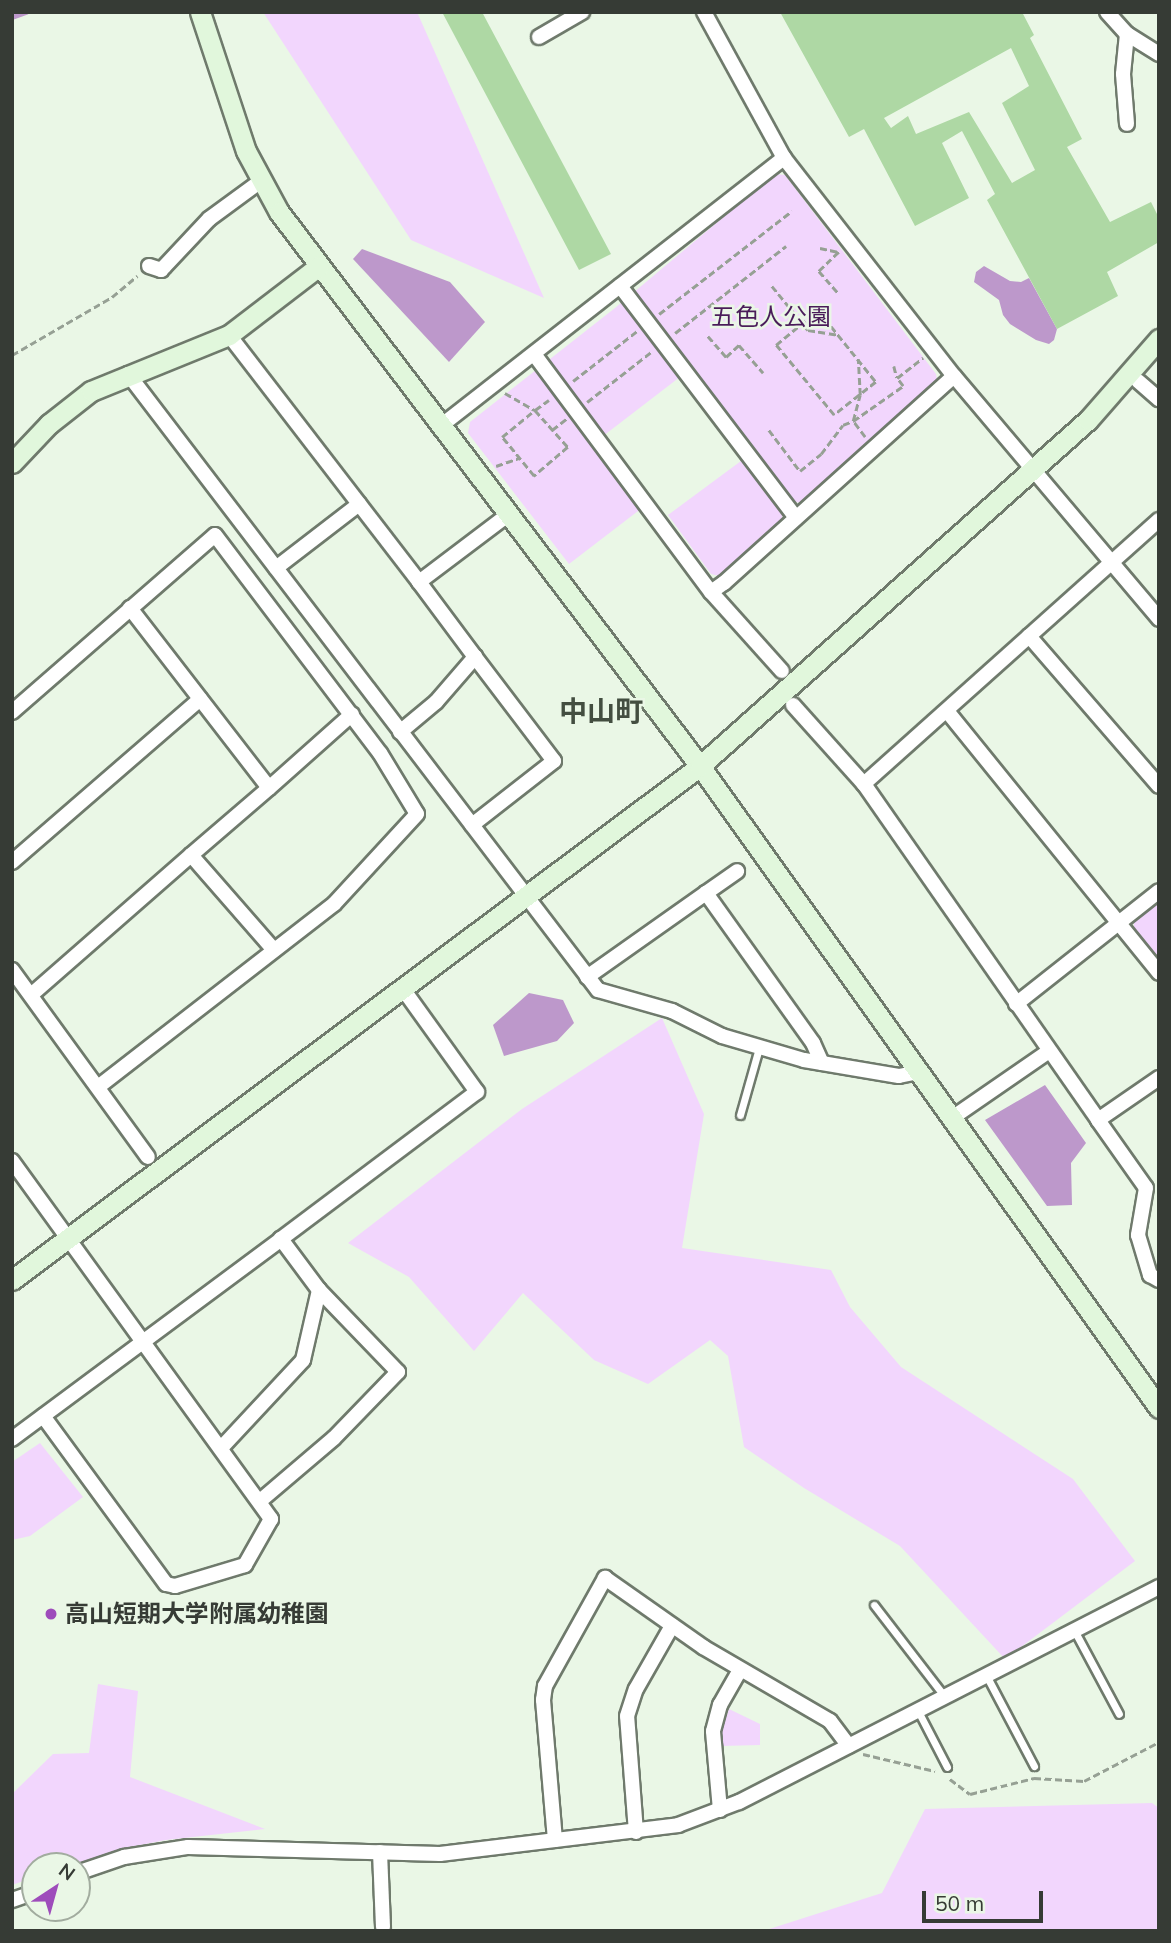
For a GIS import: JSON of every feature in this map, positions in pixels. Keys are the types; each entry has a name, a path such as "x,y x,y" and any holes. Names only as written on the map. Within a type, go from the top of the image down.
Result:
{"street":[{"path":"200,12 228,105 261,181 279,212 700,766 1159,1408"},
{"path":"539,37 583,12"},
{"path":"704,12 784,158 954,376 1159,619"},
{"path":"1107,12 1127,34 1159,54"},
{"path":"1127,34 1123,74 1127,124"},
{"path":"442,425 784,158"},
{"path":"149,267 161,270 209,219 261,181"},
{"path":"12,463 67,407 91,391 229,335 319,266"},
{"path":"620,286 796,518"},
{"path":"229,335 554,761 472,825"},
{"path":"12,1280 700,766 1088,420 1159,339"},
{"path":"534,354 711,592 782,671"},
{"path":"128,374 598,990 672,1011 722,1036 759,1048 822,1063 899,1076 918,1072"},
{"path":"711,592 954,376"},
{"path":"1139,381 1159,399"},
{"path":"276,568 359,504"},
{"path":"419,582 509,514"},
{"path":"864,784 1159,520"},
{"path":"12,712 215,535 380,752 417,814 334,904 99,1086"},
{"path":"130,608 269,788"},
{"path":"1030,636 1159,786"},
{"path":"400,732 436,702 475,657"},
{"path":"12,862 200,699"},
{"path":"793,705 864,784 1146,1188 1138,1235 1150,1275 1159,1280"},
{"path":"947,711 1159,973"},
{"path":"31,995 352,714"},
{"path":"191,855 274,950"},
{"path":"587,977 737,872"},
{"path":"1016,1004 1159,891"},
{"path":"706,893 813,1043 822,1063"},
{"path":"12,970 99,1086 148,1157"},
{"path":"12,1439 477,1091 403,989"},
{"path":"952,1118 1049,1051"},
{"path":"1098,1120 1159,1078"},
{"path":"12,1161 144,1339 271,1518 245,1565 175,1586 166,1584 43,1416"},
{"path":"260,1502 334,1438 398,1372 319,1290 281,1239"},
{"path":"222,1447 303,1360 319,1290"},
{"path":"555,1840 543,1700 545,1686 606,1578 740,1670 830,1721 853,1749"},
{"path":"91,1868 124,1857 188,1847 440,1854 677,1825 720,1810 853,1749 986,1675 1159,1587"},
{"path":"636,1832 627,1716 636,1689 673,1626"},
{"path":"720,1810 713,1731 720,1705 740,1670"},
{"path":"380,1852 383,1927"}],"lane":[{"path":"740,1115 759,1048"},
{"path":"874,1605 945,1697"},
{"path":"1074,1630 1119,1714"},
{"path":"986,1675 1034,1766"},
{"path":"918,1711 947,1767"}],"path":[{"path":"653,319 792,211"},
{"path":"820,248 839,253 819,271 839,294"},
{"path":"12,355 112,297 149,267"},
{"path":"772,286 808,330 838,335"},
{"path":"818,310 876,382 834,415 776,345 802,323 818,310"},
{"path":"568,385 642,327"},
{"path":"708,336 726,357 739,345 764,373"},
{"path":"897,378 933,349"},
{"path":"853,421 860,396 858,359"},
{"path":"769,430 800,471 821,454 843,425 903,386 897,378 894,366"},
{"path":"493,385 536,410 568,447 534,476 502,437 536,410 557,393"},
{"path":"853,421 873,448"},
{"path":"476,473 519,458"},
{"path":"853,1749 937,1772 973,1794 1009,1782 1034,1778 1084,1781 1159,1742"}],"green space":[{"path":"263,12 417,12 544,298 411,240"},
{"name":"五色人公園","path":"775,174 785,175 936,374 937,380 800,503 793,501 689,370 594,443 642,508 569,564 468,433 470,422 615,308"},
{"path":"741,461 783,515 780,521 719,576 711,574 668,515"},
{"path":"1159,901 1159,961 1134,930 1134,921"},
{"path":"662,1018 704,1114 682,1248 831,1270 850,1307 901,1367 1073,1479 1135,1561 1005,1659 900,1546 804,1488 744,1447 728,1356 710,1340 648,1384 594,1360 523,1293 474,1351 409,1277 348,1243 522,1109"},
{"path":"40,1443 83,1497 30,1536 12,1540 12,1462"},
{"path":"98,1684 138,1691 130,1777 265,1829 166,1840 120,1849 91,1859 91,1852 21,1852 21,1882 12,1885 12,1794 53,1754 89,1753"},
{"path":"729,1709 760,1724 760,1745 721,1746 721,1733"},
{"path":"1152,1803 1159,1808 1159,1931 763,1931 882,1893 925,1809"}],"shaded area":[{"path":"362,249 450,282 485,322 449,362 353,259"},
{"path":"984,266 1010,281 1021,282 1029,278 1057,329 1054,340 1049,344 1036,340 1010,324 1003,315 999,300 974,282 976,272"},
{"path":"529,993 563,1000 574,1023 557,1041 504,1056 493,1025"},
{"path":"1045,1085 1086,1143 1071,1163 1072,1205 1047,1206 985,1120"}],"building":[{"path":"442,12 482,12 611,254 579,270"},
{"path":"780,12 1022,12 1034,35 1030,38 1082,139 1067,147 1110,222 1151,202 1159,218 1159,242 1107,272 1118,296 1057,329 987,200 995,194 962,131 942,143 969,198 915,226 864,129 849,137","holes":["1011,48 1029,86 1002,103 1035,170 1012,183 969,112 916,134 908,116 891,128 884,118"]}],"waterway":[{"path":"12,17 26,12"}],"place":[{"name":"高山短期大学附属幼稚園","path":"51,1614"}],"district":[{"name":"中山町","path":"601,711"}]}
